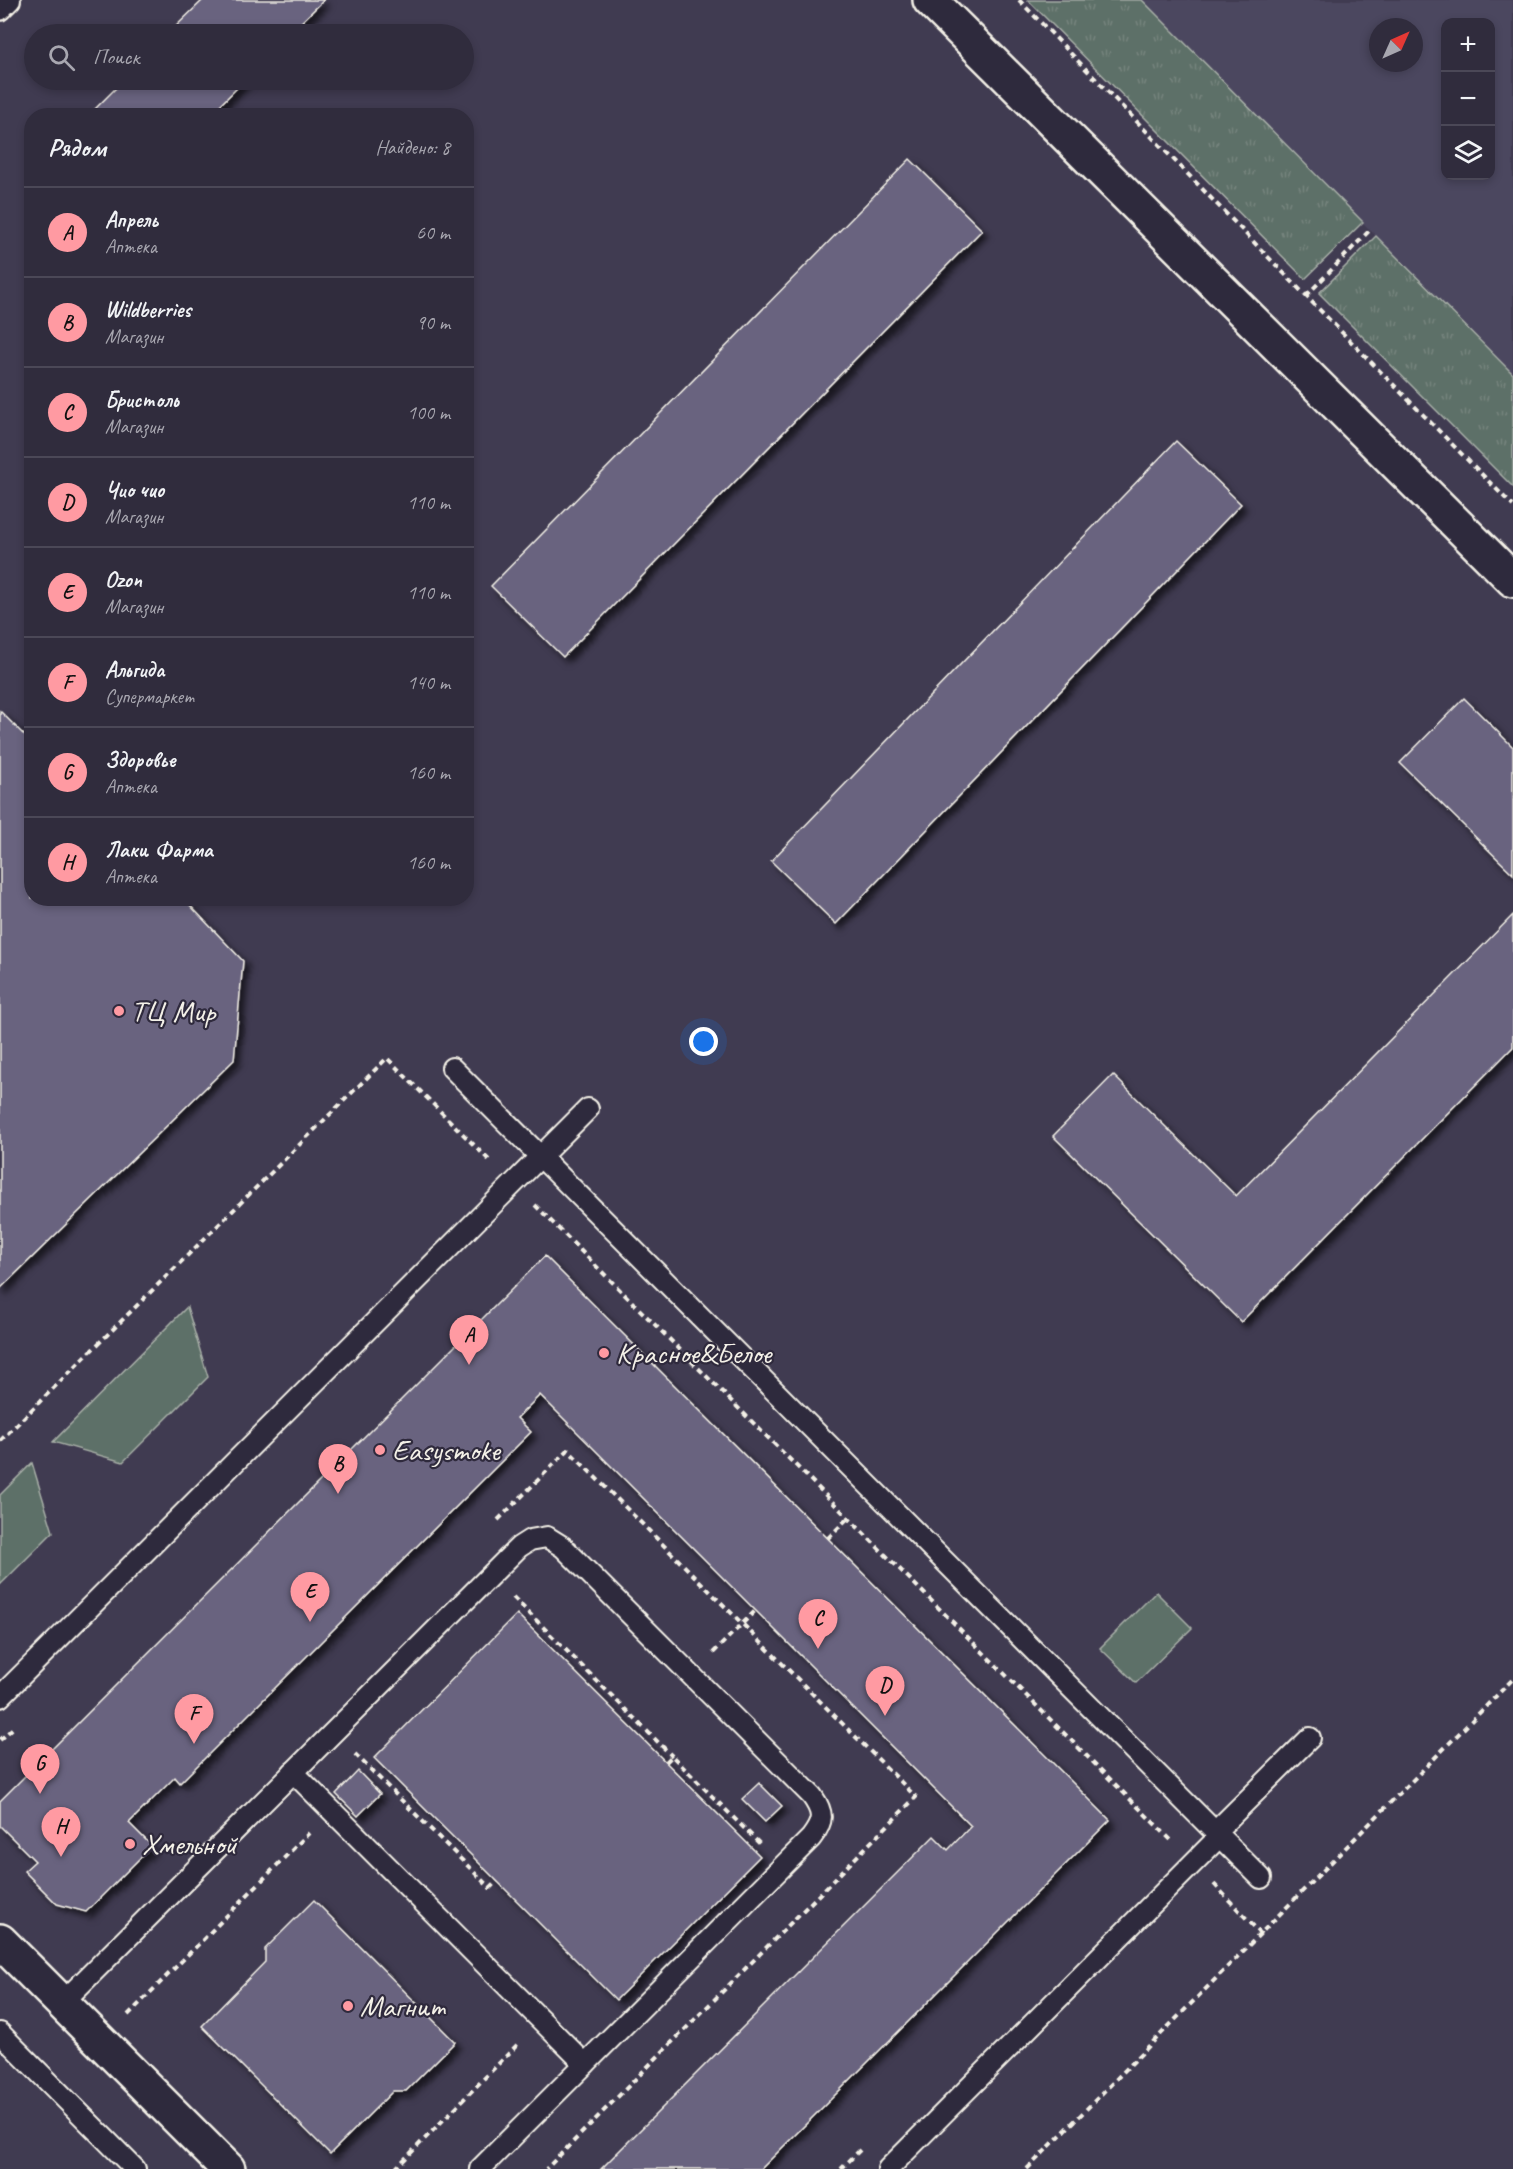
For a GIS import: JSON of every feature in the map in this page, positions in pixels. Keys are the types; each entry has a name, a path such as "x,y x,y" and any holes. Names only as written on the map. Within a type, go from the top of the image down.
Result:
{"street":[{"path":"930,0 1513,580"},
{"path":"0,1941 228,2169"}],"lane":[{"path":"0,10 9,0"},
{"path":"452,1068 1261,1878"},
{"path":"0,1697 588,1110"},
{"path":"62,2003 519,1547 530,1539 547,1537 563,1547 812,1796 821,1810 819,1828 811,1838 480,2169"},
{"path":"888,2169 1193,1863 1310,1738"},
{"path":"293,1772 585,2064"},
{"path":"0,2033 135,2169"}],"path":[{"path":"1018,0 1306,297 1513,506"},
{"path":"1306,297 1370,230"},
{"path":"0,1442 387,1058 1193,1863 1261,1934"},
{"path":"492,1526 568,1450 916,1797 546,2169"},
{"path":"828,1538 848,1519"},
{"path":"691,1675 756,1611"},
{"path":"536,1620 783,1867"},
{"path":"1027,2169 1513,1679"},
{"path":"333,1732 490,1888 497,1881"},
{"path":"666,1762 672,1756"},
{"path":"125,2018 315,1826"},
{"path":"395,2169 525,2037"}],"shaded area":[{"path":"1141,0 1513,0 1513,374"}],"green space":[{"path":"1028,0 1142,0 1363,222 1305,279"},
{"path":"1376,236 1513,374 1513,487 1319,293"},
{"path":"187,1307 208,1377 123,1462 53,1442"},
{"path":"32,1463 53,1532 0,1585 0,1495"},
{"path":"1156,1592 1192,1628 1136,1683 1100,1648"}],"building":[{"path":"203,0 324,0 299,24 178,24"},
{"path":"114,90 235,90 217,108 96,108"},
{"path":"910,159 982,230 563,657 491,586"},
{"path":"1176,441 1241,504 836,924 771,861"},
{"path":"1464,698 1513,747 1513,874 1400,763"},
{"name":"ТЦ Мир","path":"0,711 24,735 24,906 191,906 243,961 234,1060 0,1289"},
{"path":"1513,915 1513,1047 1241,1322 1053,1136 1113,1075 1236,1196"},
{"path":"545,1256 1110,1820 761,2169 601,2169 934,1836 948,1850 971,1826 540,1395 517,1418 531,1432 180,1783 175,1777 129,1823 152,1846 86,1912 57,1904 24,1871 35,1861 0,1826 0,1801"},
{"path":"517,1614 760,1856 616,2000 374,1758"},
{"path":"358,1771 380,1794 358,1816 336,1794"},
{"path":"759,1783 782,1806 765,1822 742,1799"},
{"path":"314,1900 455,2042 406,2091 393,2091 330,2154 202,2026 265,1962 265,1949"}],"place":[{"name":"ТЦ Мир","path":"119,1011"},
{"name":"Красное&Белое","path":"604,1353"},
{"name":"Апрель","path":"469,1365"},
{"name":"Easysmoke","path":"380,1450"},
{"name":"Wildberries","path":"338,1494"},
{"name":"Ozon","path":"310,1622"},
{"name":"Бристоль","path":"818,1649"},
{"name":"Чио чио","path":"885,1716"},
{"name":"Альгида","path":"194,1744"},
{"name":"Здоровье","path":"40,1794"},
{"name":"Хмельной","path":"130,1844"},
{"name":"Лаки Фарма","path":"61,1857"},
{"name":"Магнит","path":"348,2006"}]}
